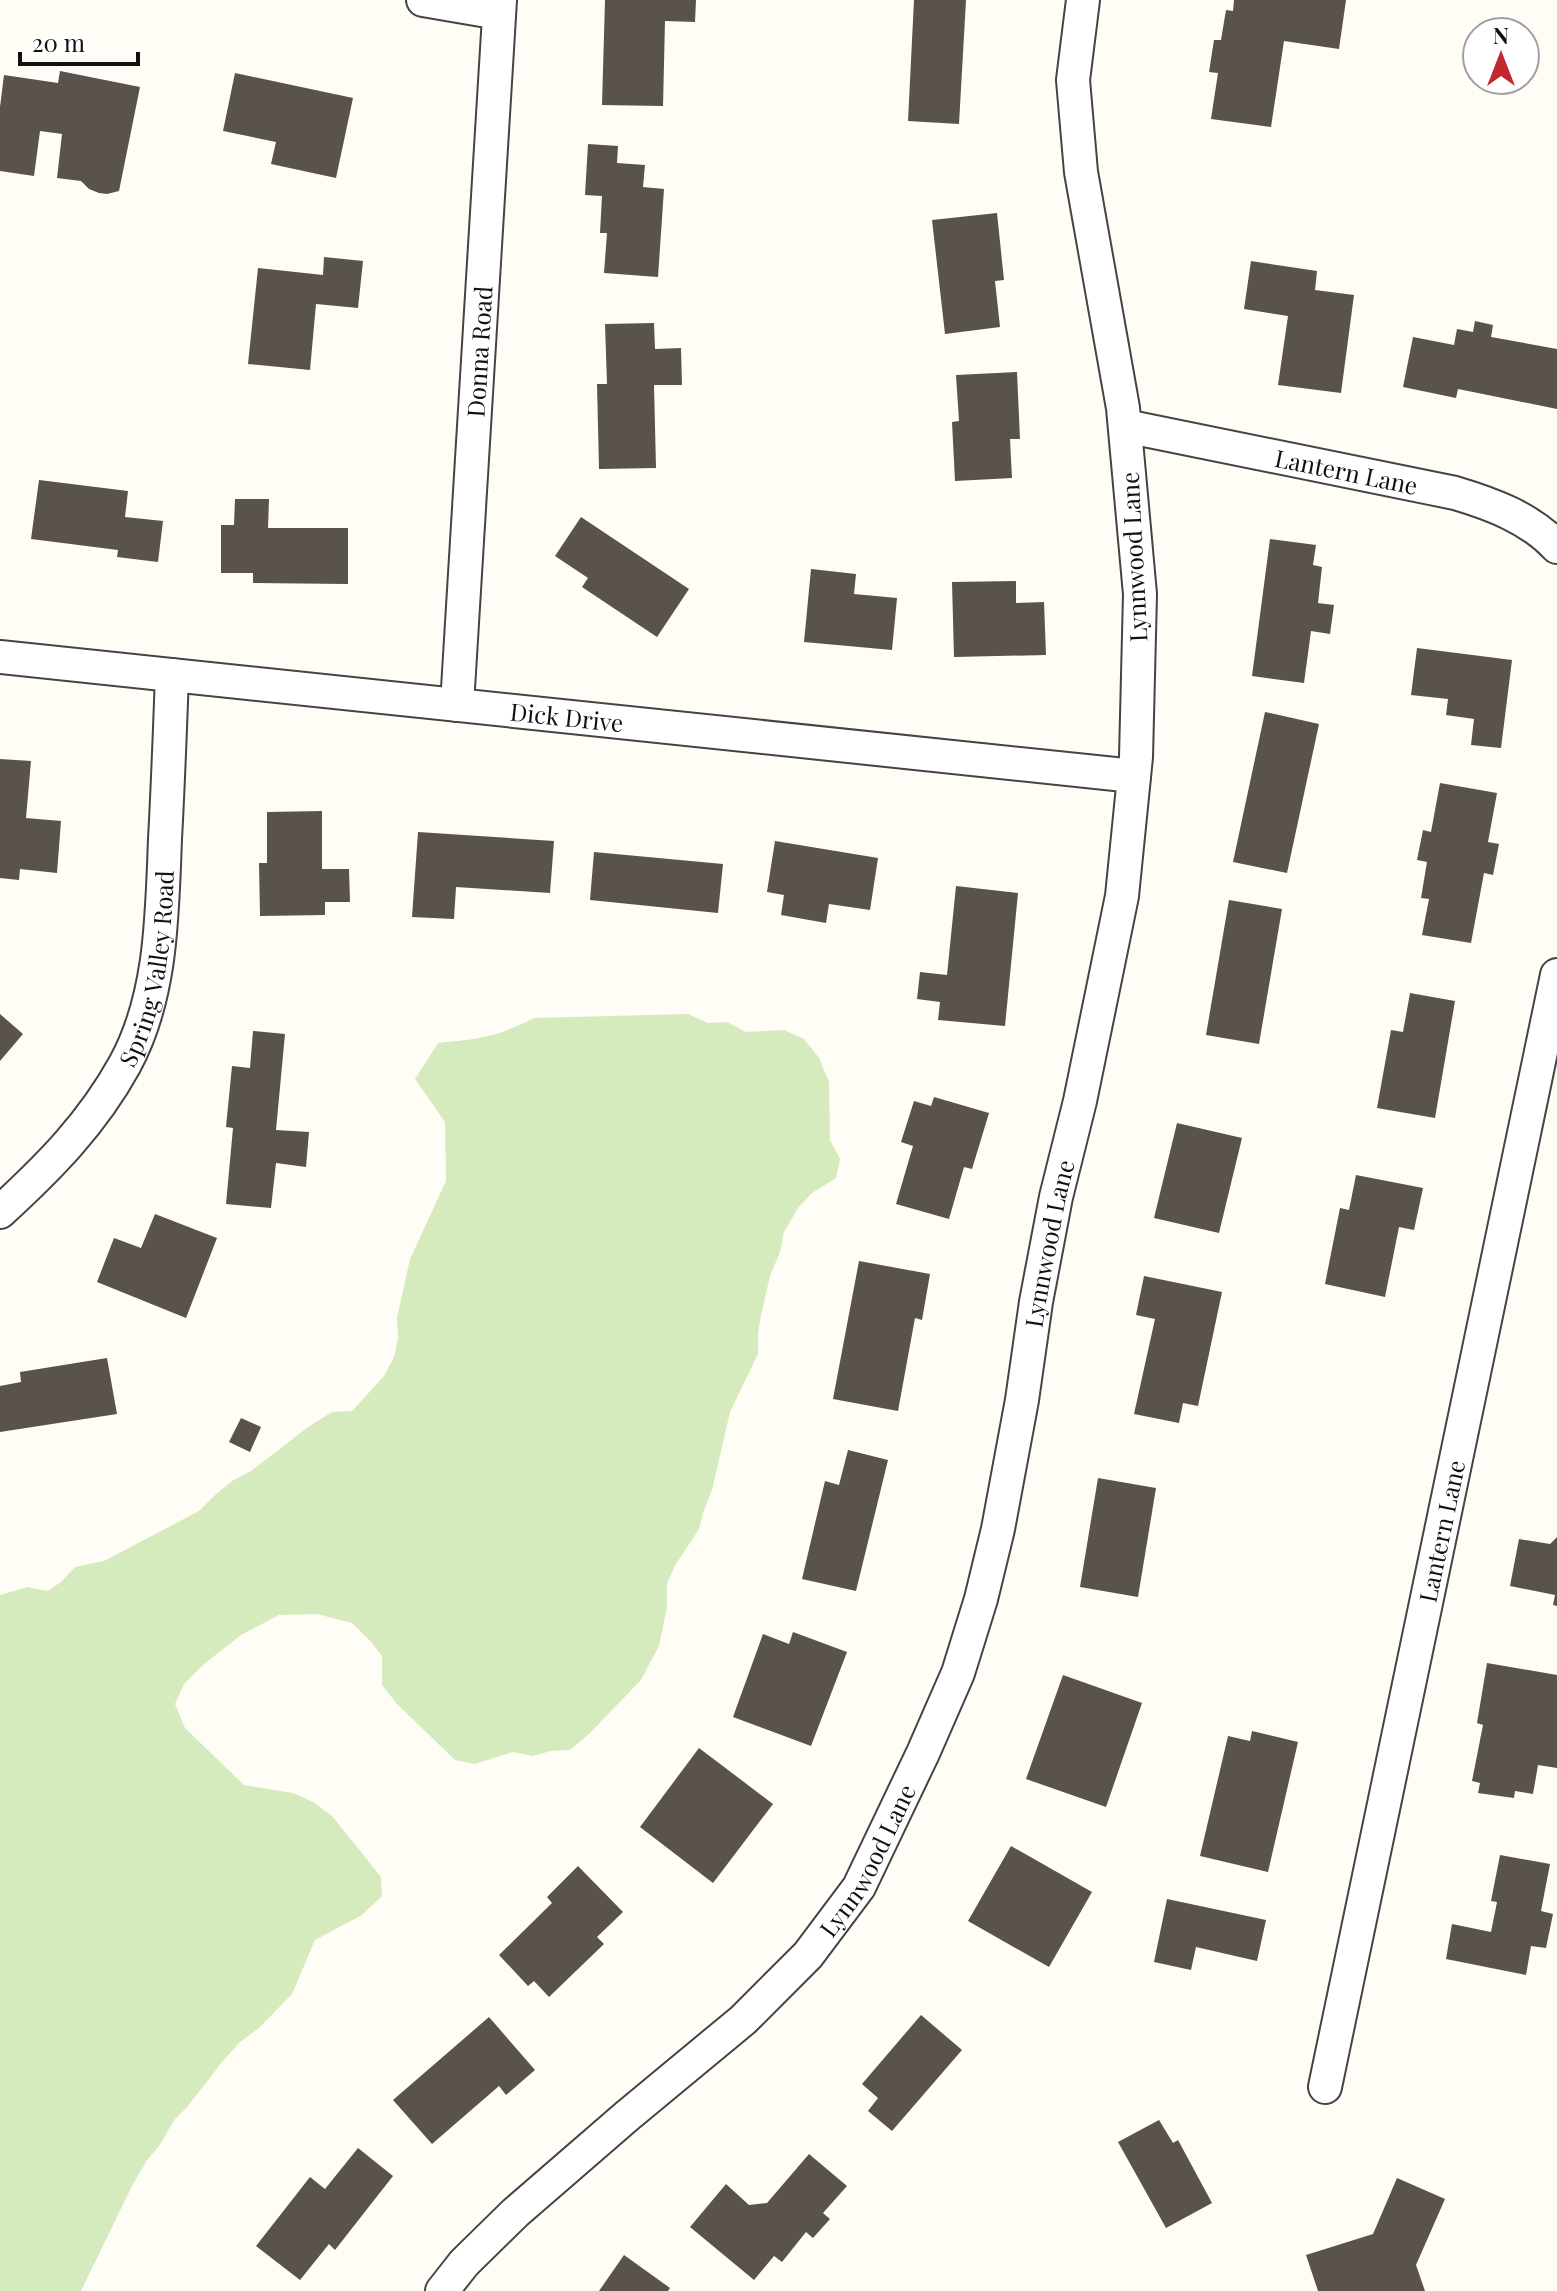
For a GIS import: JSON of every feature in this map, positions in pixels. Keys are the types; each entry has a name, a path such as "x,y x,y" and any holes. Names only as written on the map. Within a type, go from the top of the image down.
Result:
{"street":[{"path":"423,0 499,6"},
{"name":"Lynnwood Lane","path":"442,2291 464,2263 515,2213 743,2020 808,1955 859,1887 958,1673 981,1599 998,1529 1022,1400 1053,1212 1080,1101 1122,896 1134,776 1140,594 1125,426 1104,290 1081,172 1073,80 1083,0"},
{"name":"Donna Road","path":"457,705 499,6"},
{"name":"Lantern Lane","path":"1125,426 1450,491 1487,502 1516,516 1545,534 1557,547"},
{"name":"Dick Drive","path":"0,657 1134,776"},
{"name":"Spring Valley Road","path":"0,1212 46,1170 87,1124 126,1063 145,1016 156,969 162,917 172,675"},
{"name":"Lantern Lane","path":"1325,2087 1557,975"}],"green space":[{"path":"688,1014 708,1023 727,1022 746,1032 784,1030 804,1039 819,1058 829,1082 830,1140 840,1159 836,1178 812,1193 798,1208 784,1232 761,1315 758,1354 730,1412 712,1490 699,1529 667,1583 667,1607 659,1646 641,1680 570,1750 532,1756 513,1752 475,1764 455,1760 397,1704 382,1685 382,1656 352,1623 317,1614 279,1615 241,1635 203,1665 184,1684 175,1704 185,1728 244,1785 293,1793 313,1802 332,1816 381,1877 382,1896 362,1915 315,1940 292,1994 259,2028 240,2042 174,2120 133,2184 81,2291 0,2291 0,1595 28,1587 47,1591 75,1567 104,1561 199,1511 232,1481 251,1471 308,1427 332,1412 352,1411 384,1376 394,1357 398,1338 397,1318 410,1259 446,1181 445,1122 415,1079 438,1043 493,1035 534,1018"}],"building":[{"path":"605,0 696,0 695,22 665,21 663,106 602,105"},
{"path":"914,0 966,0 959,124 908,121"},
{"path":"1234,0 1346,0 1339,49 1284,41 1271,127 1211,119 1218,73 1209,72 1214,40 1221,40 1226,10 1233,11"},
{"path":"60,71 140,87 119,191 99,193 81,181 57,178 62,134 40,131 34,176 0,171 0,107 4,75 58,83"},
{"path":"235,73 353,98 336,178 271,164 276,142 223,131"},
{"path":"588,144 618,146 617,163 645,165 643,187 664,189 658,277 604,273 607,233 600,233 602,196 585,195"},
{"path":"997,213 1004,280 995,281 1000,327 945,334 932,220"},
{"path":"324,257 363,261 358,308 316,304 310,370 248,364 258,268 323,275"},
{"path":"1251,261 1317,271 1315,290 1354,295 1341,393 1278,385 1288,316 1244,309"},
{"path":"1475,321 1493,325 1491,337 1557,349 1557,409 1458,389 1456,398 1403,387 1413,337 1454,345 1457,329 1473,332"},
{"path":"654,323 655,349 681,348 682,385 654,385 656,468 599,469 597,384 607,384 605,324"},
{"path":"1017,372 1020,439 1010,439 1012,478 955,481 952,422 959,421 956,375"},
{"path":"39,480 128,491 125,517 163,521 158,562 117,557 118,550 31,539"},
{"path":"235,499 269,499 268,528 348,528 348,584 253,583 253,573 221,573 221,525 234,525"},
{"path":"581,517 689,589 657,637 582,587 588,578 555,556"},
{"path":"1270,539 1316,545 1313,565 1322,567 1318,603 1334,605 1330,634 1311,631 1304,683 1252,676"},
{"path":"811,569 856,574 854,594 897,598 892,650 804,642"},
{"path":"1016,581 1016,603 1044,602 1046,655 954,657 952,582"},
{"path":"1417,648 1512,660 1501,748 1471,745 1474,719 1446,715 1448,699 1411,695"},
{"path":"1265,712 1319,724 1287,873 1233,862"},
{"path":"0,759 31,761 26,818 61,821 57,873 20,869 19,880 0,878"},
{"path":"1440,783 1497,793 1488,842 1499,844 1493,875 1484,873 1471,943 1422,935 1429,899 1421,898 1427,862 1417,860 1423,830 1431,832"},
{"path":"322,811 322,869 349,869 350,902 325,902 325,915 260,916 259,863 267,863 267,812"},
{"path":"418,832 554,841 550,893 456,887 454,919 412,917"},
{"path":"775,841 878,858 870,910 829,904 826,923 781,915 784,895 767,892"},
{"path":"594,852 723,864 718,913 590,900"},
{"path":"956,886 1018,893 1005,1026 938,1020 940,1002 917,999 920,972 947,975"},
{"path":"1229,900 1282,909 1259,1044 1206,1035"},
{"path":"1410,993 1455,1001 1435,1118 1377,1108 1391,1030 1403,1032"},
{"path":"0,1014 23,1034 0,1061"},
{"path":"253,1031 285,1034 276,1130 309,1132 306,1167 276,1163 271,1208 226,1204 233,1128 226,1127 232,1066 250,1068"},
{"path":"934,1097 989,1113 972,1169 964,1167 949,1219 896,1204 913,1146 901,1142 914,1101 931,1106"},
{"path":"1177,1123 1242,1138 1219,1233 1154,1218"},
{"path":"1356,1175 1423,1188 1414,1230 1399,1227 1385,1297 1325,1284 1340,1208 1349,1210"},
{"path":"155,1214 217,1238 186,1318 97,1282 114,1238 141,1248"},
{"path":"859,1261 930,1274 922,1320 915,1318 898,1411 833,1399"},
{"path":"1144,1276 1222,1292 1198,1406 1183,1403 1179,1423 1134,1414 1155,1319 1136,1315"},
{"path":"107,1358 117,1414 0,1432 0,1386 21,1382 20,1372"},
{"path":"241,1418 261,1427 250,1452 229,1442"},
{"path":"848,1450 888,1460 856,1591 802,1579 825,1481 839,1485"},
{"path":"1098,1478 1156,1488 1138,1597 1080,1587"},
{"path":"1557,1537 1557,1606 1553,1605 1555,1595 1510,1586 1519,1539 1550,1544"},
{"path":"793,1632 847,1652 811,1746 733,1717 763,1634 789,1644"},
{"path":"1487,1663 1557,1675 1557,1768 1538,1765 1533,1794 1515,1791 1514,1798 1478,1793 1480,1783 1472,1781 1483,1725 1477,1723"},
{"path":"1063,1675 1142,1703 1106,1807 1026,1779"},
{"path":"1252,1731 1298,1742 1268,1872 1200,1856 1228,1736 1250,1741"},
{"path":"699,1748 773,1804 713,1883 640,1827"},
{"path":"1011,1846 1092,1892 1049,1967 968,1921"},
{"path":"1500,1855 1550,1864 1541,1911 1553,1914 1546,1948 1531,1946 1526,1975 1446,1959 1452,1924 1491,1932 1497,1902 1491,1901"},
{"path":"578,1866 623,1912 597,1937 604,1944 549,1997 534,1981 528,1986 499,1955 552,1903 547,1897"},
{"path":"1167,1899 1266,1920 1257,1961 1196,1947 1191,1970 1154,1962"},
{"path":"921,2015 962,2050 892,2131 868,2111 878,2098 862,2084"},
{"path":"489,2017 535,2070 506,2095 499,2086 432,2144 393,2100"},
{"path":"1159,2120 1173,2143 1178,2140 1212,2203 1166,2228 1118,2142"},
{"path":"358,2148 393,2176 335,2250 329,2244 300,2280 256,2246 310,2177 325,2189"},
{"path":"809,2154 847,2186 823,2213 830,2219 813,2238 806,2232 782,2262 774,2256 754,2280 690,2227 726,2184 749,2205 767,2203"},
{"path":"1397,2178 1445,2199 1416,2265 1425,2291 1318,2291 1306,2255 1373,2234"},
{"path":"624,2255 670,2288 668,2291 599,2291"}]}
